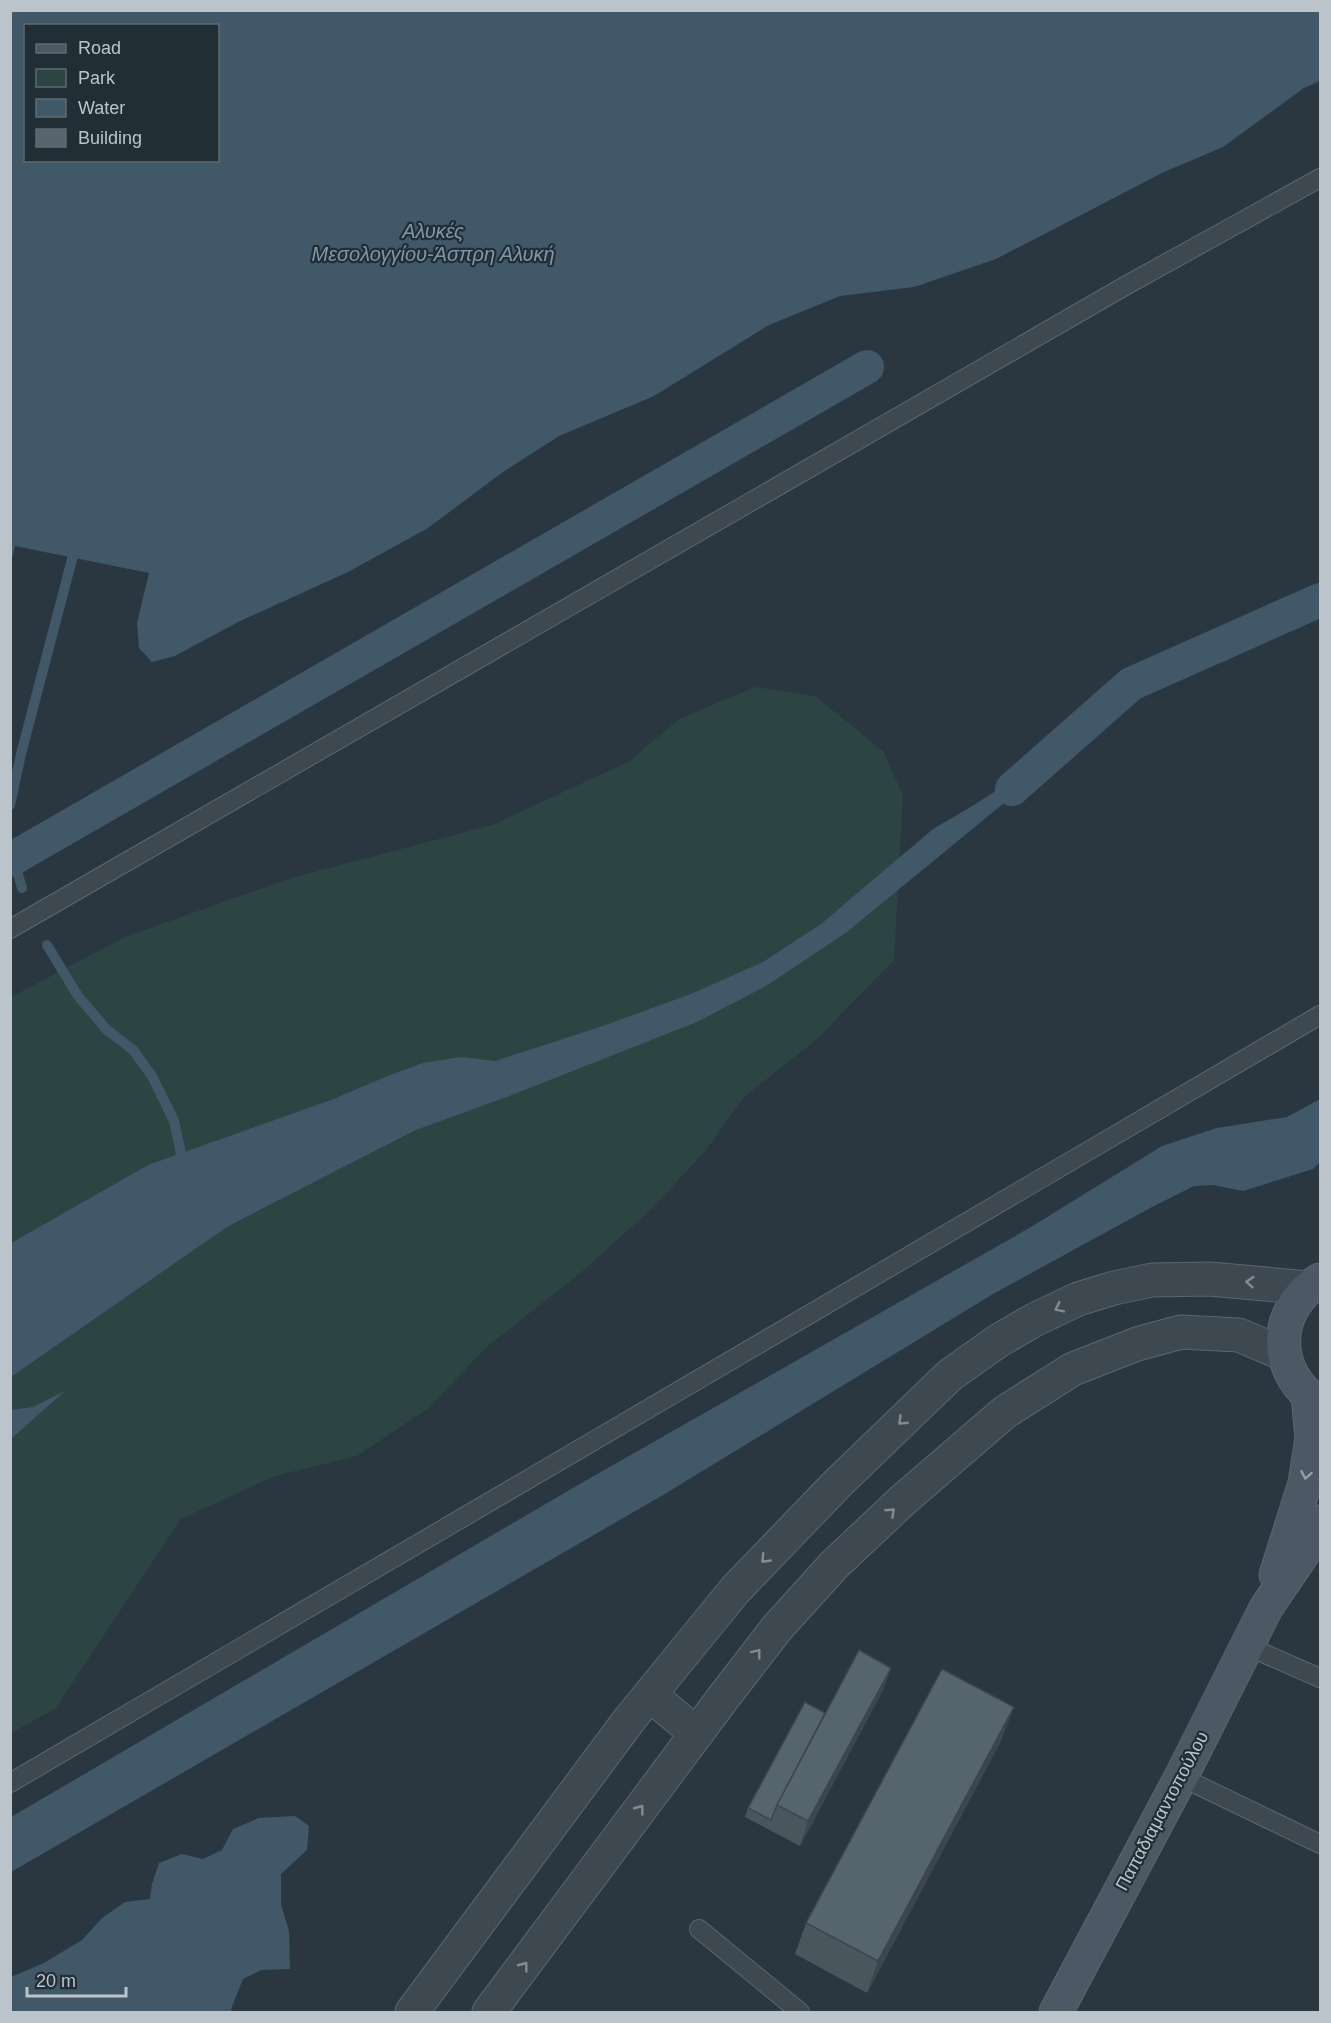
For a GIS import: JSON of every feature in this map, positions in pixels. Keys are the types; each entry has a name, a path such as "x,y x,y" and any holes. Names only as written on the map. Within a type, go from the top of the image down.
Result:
{"main road":[{"path":"1314,1284 1293,1306 1284,1329 1284,1354 1292,1377 1314,1400"},
{"name":"Παπαδιαμαντοπούλου","path":"1266,1608 1305,1483 1312,1438 1314,1400"},
{"name":"Παπαδιαμαντοπούλου","path":"1056,2013 1181,1777 1266,1608 1313,1539 1320,1522"}],"street":[{"path":"412,2013 629,1720 735,1590 836,1485 950,1375 998,1341 1034,1320 1078,1299 1152,1280 1210,1279 1314,1284"},
{"path":"489,2013 696,1733 777,1629 834,1565 903,1500 1005,1412 1073,1369 1137,1344 1181,1332 1239,1335 1284,1354"},
{"path":"650,1695 696,1733"}],"lane":[{"path":"10,929 1115,292 1320,178"},
{"path":"10,1783 1320,1015"},
{"path":"1247,1646 1320,1678"},
{"path":"1181,1777 1320,1844"},
{"path":"699,1929 800,2013"}],"green space":[{"path":"755,687 815,696 884,752 903,796 894,960 816,1040 744,1097 706,1150 654,1207 578,1275 489,1345 427,1409 357,1456 275,1476 181,1519 55,1709 11,1733 11,1377 227,1227 416,1130 507,1097 423,1063 336,1098 148,1165 11,1243 11,997 127,936 291,878 492,825 628,762 679,719"}],"water":[{"name":"Αλυκές Μεσολογγίου-Άσπρη Αλυκή","path":"11,10 1320,11 1320,81 1304,88 1223,147 1162,173 996,259 914,287 840,296 769,325 654,396 559,436 503,472 428,528 348,572 238,622 175,656 152,662 139,648 137,623 149,573 15,546 11,563"},
{"path":"1046,758 1026,785 847,932 766,986 697,1022 507,1097 416,1130 227,1227 11,1377 11,1243 148,1165 336,1098 423,1063 461,1057 495,1061 691,994 763,962 821,924 933,829"},
{"path":"1320,1099 1320,1162 1313,1169 1243,1191 1213,1185 1194,1186 1152,1207 993,1294 663,1495 11,1872 11,1817 578,1485 1031,1227 1162,1146 1217,1128 1287,1117"},
{"path":"65,1391 11,1439 11,1410 33,1407"},
{"path":"295,1816 309,1826 307,1850 281,1874 281,1904 289,1931 290,1969 262,1970 243,1979 231,2009 232,2012 11,2012 11,1977 44,1963 82,1940 102,1918 125,1902 150,1899 159,1863 182,1854 203,1859 222,1850 233,1829 259,1818"}],"building":[{"path":"859,1650 891,1668 808,1821 777,1805"},
{"path":"942,1669 1014,1707 878,1961 806,1923"},
{"path":"805,1702 825,1713 771,1820 748,1808"}],"waterway":[{"path":"10,860 867,367"},
{"path":"10,805 21,754 76,544"},
{"path":"1012,789 1131,684 1320,600"},
{"path":"10,846 22,888"},
{"path":"47,945 78,996 106,1029 133,1050 152,1076 174,1121 181,1153 177,1167"}]}
